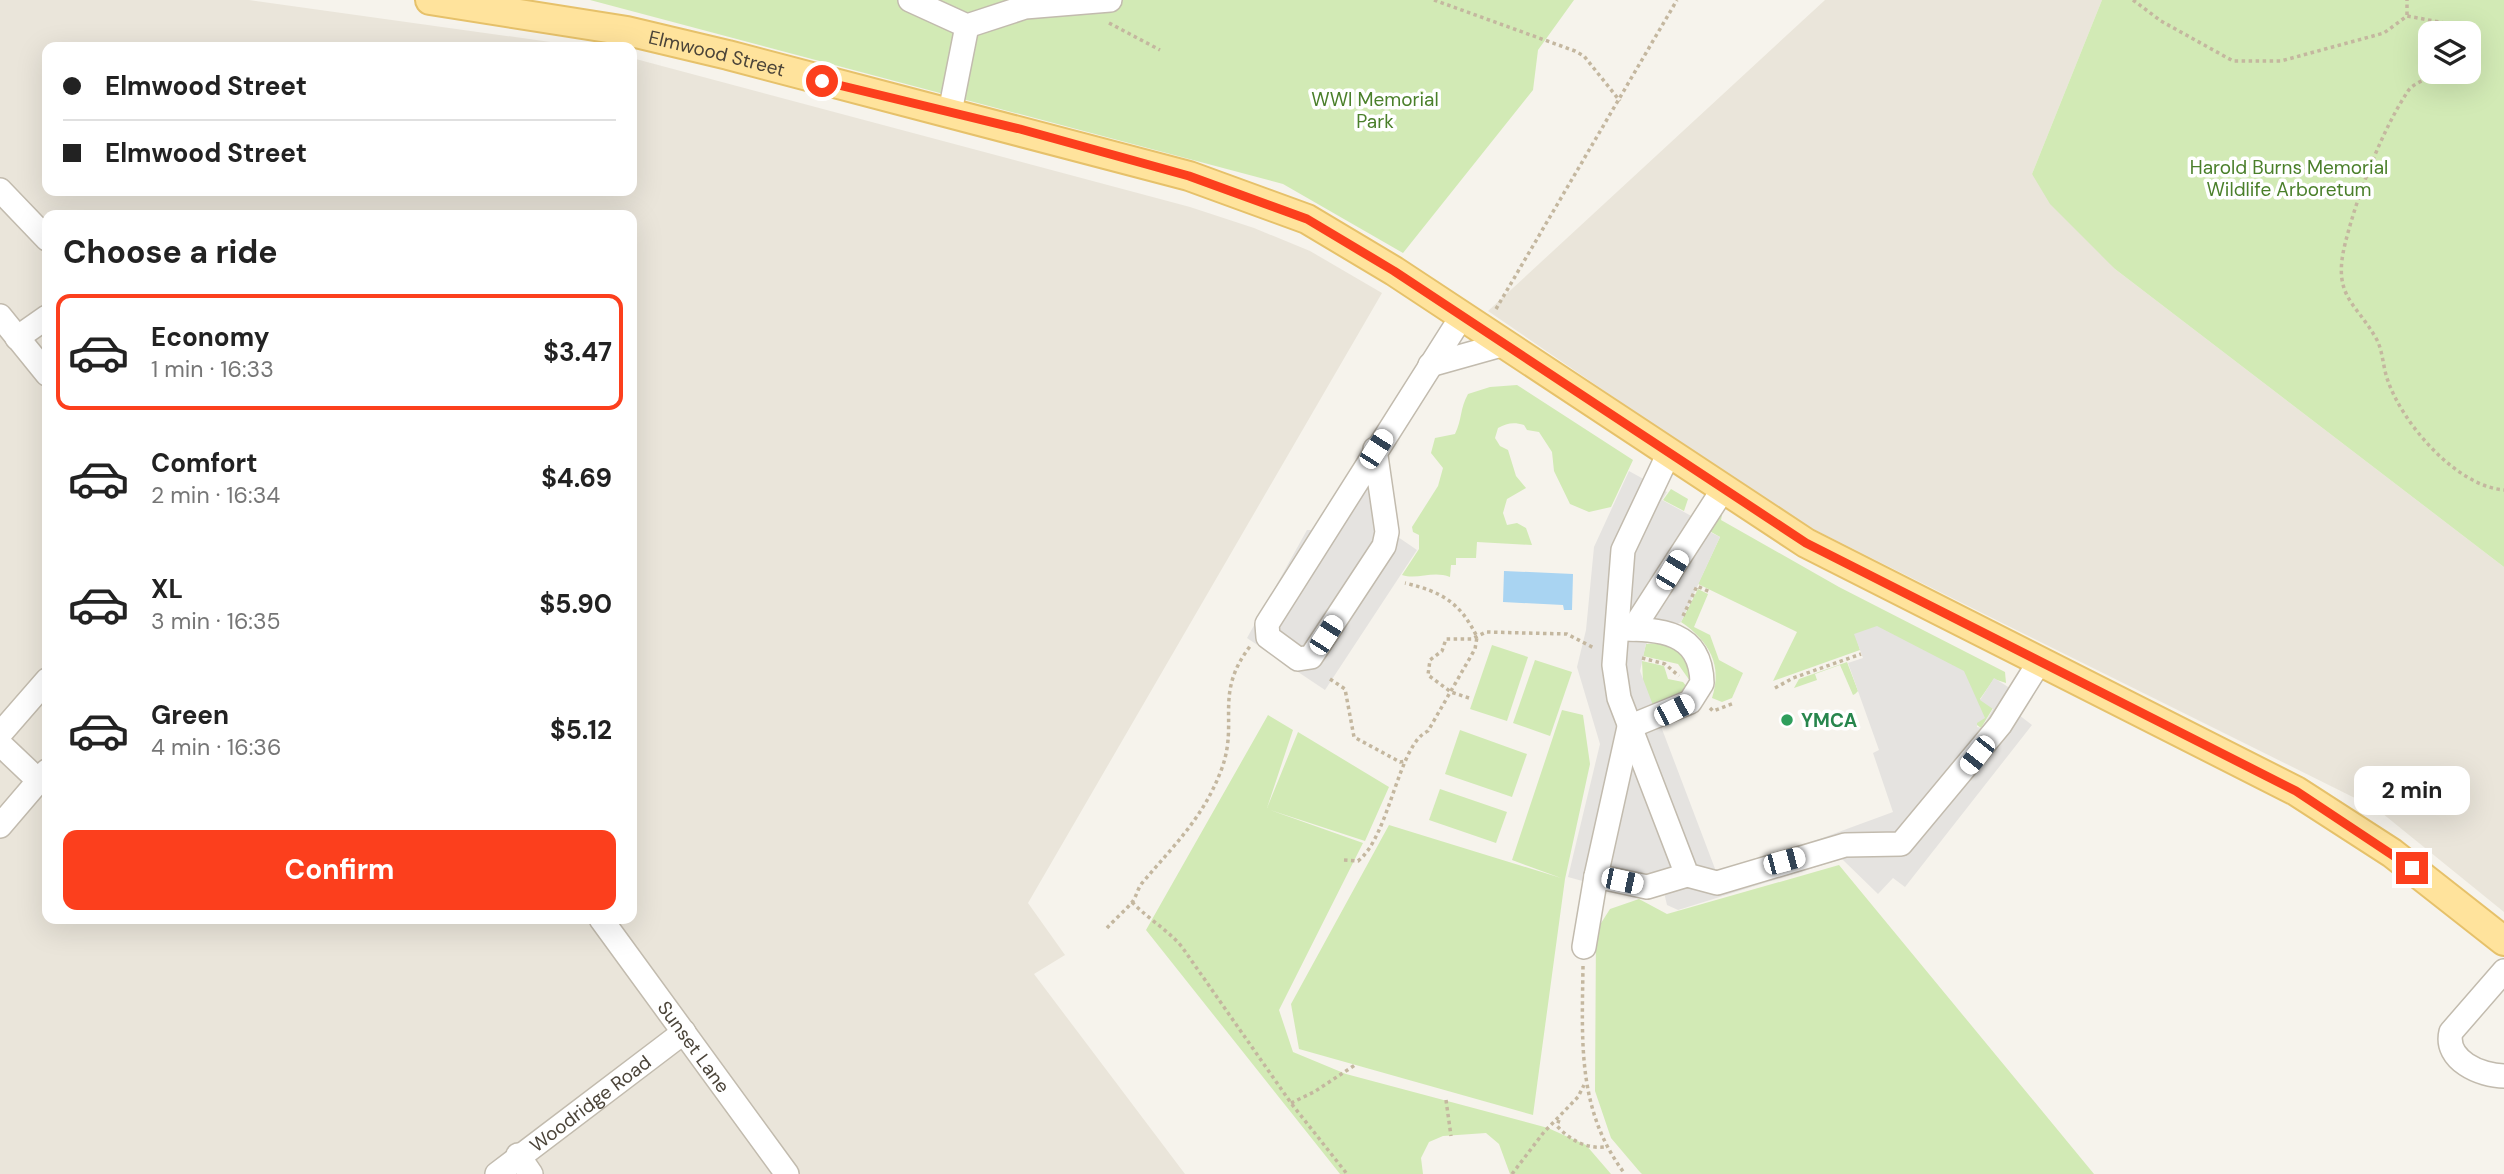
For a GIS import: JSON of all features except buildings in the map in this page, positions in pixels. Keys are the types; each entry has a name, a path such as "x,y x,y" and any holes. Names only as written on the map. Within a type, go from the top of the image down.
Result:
{"main road":[{"name":"Elmwood Street","path":"430,0 627,31 1189,176 1307,219 1484,330 1722,491 1806,543 2296,791 2392,853 2504,941"}],"street":[{"path":"910,0 967,26 1026,7 1103,1"},
{"path":"950,113 967,26"},
{"path":"0,190 42,234"},
{"path":"0,316 42,368"},
{"path":"17,338 42,320"},
{"path":"1430,365 1484,330"},
{"path":"1376,449 1387,532 1384,546 1311,657 1298,659 1268,638 1267,624 1376,449 1430,365 1484,330"},
{"path":"1625,629 1623,550 1668,454"},
{"path":"1687,875 1629,727 1619,698 1614,665 1625,629 1722,491"},
{"path":"1625,629 1659,630 1690,646 1701,666 1702,683 1690,702 1629,727"},
{"path":"1596,876 1647,887 1687,875 1717,883 1844,845 1901,844 2000,726 2040,660"},
{"path":"0,734 42,686"},
{"path":"1584,947 1596,876 1629,727"},
{"path":"0,744 42,775"},
{"path":"0,826 42,777"},
{"name":"Sunset Lane","path":"605,924 787,1174"},
{"path":"2504,971 2451,1032 2449,1039 2458,1057 2474,1069 2504,1076"},
{"name":"Woodridge Road","path":"497,1174 518,1155 684,1032"},
{"path":"518,1155 531,1174"}],"path":[{"path":"1434,0 1447,2 1575,51 1584,56 1620,101"},
{"path":"1484,330 1677,0"},
{"path":"2133,0 2161,21 2233,61 2281,61 2384,33 2407,16 2434,21"},
{"path":"2407,0 2407,16"},
{"path":"1103,1 1104,19 1160,50"},
{"path":"2418,83 2411,88 2385,131 2345,245 2341,273 2348,303 2378,341 2388,382 2407,422 2440,456 2469,477 2494,489 2504,490"},
{"path":"1344,860 1357,862 1365,855 1386,816 1406,760 1451,692 1475,649 1477,637 1462,609 1451,600 1427,589 1405,583"},
{"path":"1107,928 1121,910 1132,902 1140,884 1183,839 1207,803 1223,766 1228,744 1229,684 1235,668 1267,624"},
{"path":"1469,698 1451,692 1428,675 1430,660 1442,651 1446,639 1477,637 1486,632 1567,635 1584,646 1599,650"},
{"path":"1775,688 1793,678 1861,654"},
{"path":"1642,659 1665,664 1682,679"},
{"path":"1330,679 1345,689 1354,737 1400,762 1406,760"},
{"path":"1706,704 1713,711 1734,703"},
{"path":"1132,902 1146,916 1165,928 1182,947 1291,1103 1347,1174"},
{"path":"1584,947 1585,1083 1605,1147 1625,1174"},
{"path":"1291,1103 1314,1092 1355,1065"},
{"path":"1512,1174 1544,1132 1578,1097 1585,1083"},
{"path":"1446,1100 1451,1136"},
{"path":"1560,1118 1557,1126 1584,1146 1605,1147"}],"shaded area":[{"path":"0,0 249,0 550,42 42,42 42,196 637,196 637,59 1190,207 1254,228 1310,251 1382,293 1028,903 1065,955 1034,974 1185,1174 0,1174"},
{"path":"1825,0 2102,0 2032,174 2115,269 2504,567 2504,912 2377,809 1787,516 1488,311"},
{"path":"1366,439 1388,452 1398,537 1417,550 1325,690 1247,638 1307,530 1318,530 1333,506"},
{"path":"1629,471 1667,492 1662,500 1706,524 1704,529 1720,537 1681,622 1646,644 1640,671 1717,874 1722,875 1893,812 1873,753 1879,750 1848,663 1863,658 1854,634 1877,626 1964,671 1985,718 1977,723 1977,727 1982,728 1993,709 1980,700 1994,678 2027,699 2019,715 2032,725 1905,887 1893,878 1878,894 1842,859 1678,910 1667,905 1663,888 1604,887 1568,877 1600,744 1577,667 1586,630 1594,547"}],"green space":[{"name":"WWI Memorial Park","path":"590,0 1574,0 1538,50 1533,90 1403,253 1283,184"},
{"name":"Harold Burns Memorial Wildlife Arboretum","path":"2102,0 2504,0 2504,567 2115,269 2050,204 2032,174"},
{"path":"1517,385 1633,460 1611,507 1589,512 1570,504 1554,471 1552,452 1539,432 1527,430 1520,424 1504,425 1498,428 1495,438 1500,446 1508,450 1516,476 1526,488 1507,499 1503,513 1507,525 1517,523 1526,528 1532,545 1477,542 1476,558 1456,558 1456,565 1451,565 1450,577 1438,574 1402,575 1419,549 1419,535 1413,532 1412,527 1438,486 1443,468 1431,453 1435,438 1455,434 1468,394 1490,387"},
{"path":"1671,489 1688,499 1684,511 1663,500"},
{"path":"1719,514 1722,515 1721,520 1839,587 2005,672 2006,683 1994,679 1980,699 1993,708 1981,728 1855,634 1860,650 1773,681 1797,632 1698,584 1720,537 1704,528"},
{"path":"1698,589 1708,594 1694,627 1710,635 1719,660 1743,673 1732,698 1722,702 1712,698 1716,675 1711,655 1699,637 1681,622"},
{"path":"1659,643 1682,656 1688,667 1690,681 1678,664 1643,656 1646,644"},
{"path":"1492,645 1528,657 1507,721 1470,709"},
{"path":"1535,660 1572,672 1550,736 1513,723"},
{"path":"1642,661 1664,666 1668,679 1683,682 1687,687 1682,694 1651,705 1643,681"},
{"path":"1847,662 1858,691 1853,695 1840,665 1815,674 1817,680 1794,688 1799,679"},
{"path":"1562,710 1583,715 1590,764 1565,879 1533,1115 1299,1049 1291,1004 1389,825 1561,878 1512,860"},
{"path":"1268,715 1293,730 1267,808 1298,732 1389,787 1365,841 1267,809 1363,843 1279,1010 1293,1052 1346,1074 1548,1128 1586,1145 1611,1174 1510,1174 1499,1144 1486,1133 1443,1136 1429,1142 1421,1158 1423,1174 1340,1174 1146,930"},
{"path":"1460,730 1527,754 1512,797 1445,774"},
{"path":"1440,789 1507,812 1496,843 1429,820"},
{"path":"1839,865 2094,1174 1642,1174 1611,1138 1595,1091 1596,931 1610,909 1639,899 1667,914"}],"water":[{"path":"1504,571 1573,574 1572,610 1564,610 1563,605 1503,602"}],"place":[{"name":"YMCA","path":"1787,720"}],"route":[{"path":"822,81 1020,129 1189,176 1307,219 1394,271 1715,486 1806,543 2296,791 2412,868"}]}
